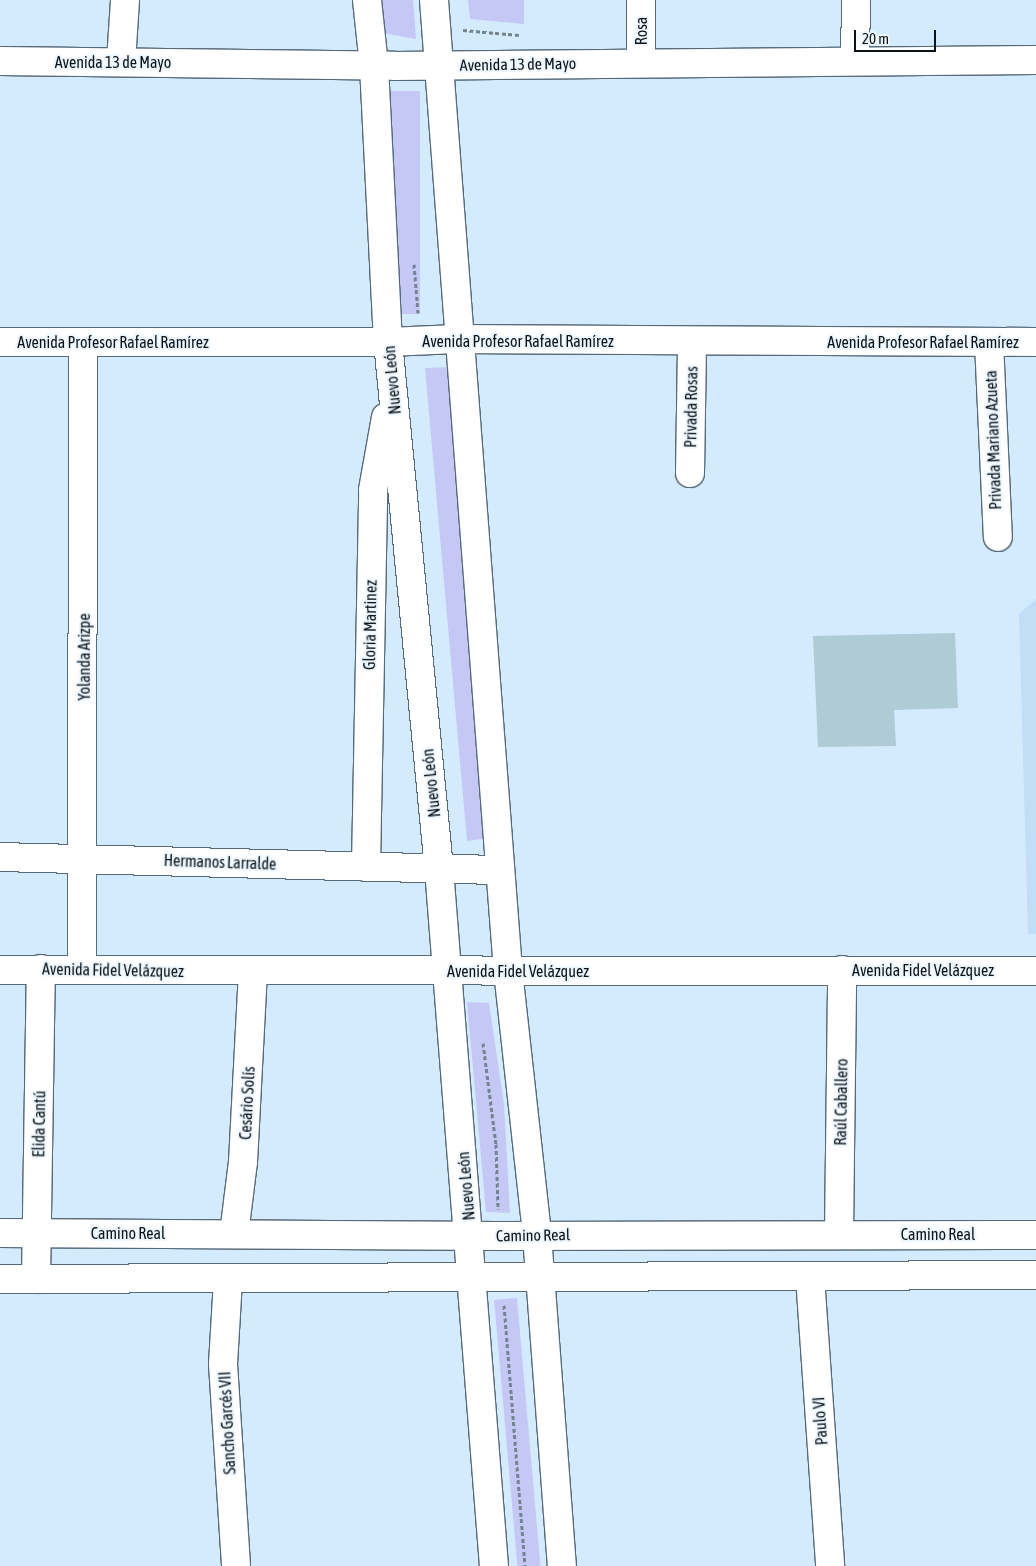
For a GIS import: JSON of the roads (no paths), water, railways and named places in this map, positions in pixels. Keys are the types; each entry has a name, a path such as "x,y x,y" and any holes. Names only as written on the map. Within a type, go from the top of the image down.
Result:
{"street":[{"path":"122,62 125,0"},
{"name":"Nuevo León","path":"367,0 374,66 388,342 439,869 446,970 470,1235 494,1566"},
{"path":"434,0 457,339 499,870 536,1235 562,1566"},
{"name":"Rosa","path":"641,63 642,0"},
{"path":"855,61 856,0"},
{"name":"Avenida 13 de Mayo","path":"0,61 438,66 1036,60"},
{"name":"Avenida Profesor Rafael Ramírez","path":"0,342 388,342 457,339 692,342 1036,342"},
{"name":"Privada Rosas","path":"690,473 692,342"},
{"name":"Privada Mariano Azueta","path":"989,342 998,537"},
{"name":"Yolanda Arizpe","path":"82,970 84,858 83,343"},
{"name":"Gloria Martinez","path":"366,867 373,490 392,385"},
{"name":"Hermanos Larralde","path":"0,857 499,870"},
{"name":"Elida Cantú","path":"36,1279 41,969"},
{"name":"Avenida Fidel Velázquez","path":"0,970 253,972 446,970 1036,971"},
{"name":"Raúl Caballero","path":"839,1234 842,970"},
{"name":"Cesário Solís","path":"234,1234 243,1162 253,972"},
{"name":"Camino Real","path":"0,1233 500,1236 1036,1235"},
{"path":"0,1279 228,1280 1036,1275"},
{"name":"Paulo VI","path":"810,1277 830,1566"},
{"name":"Sancho Garcés VII","path":"228,1280 223,1364 236,1566"}]}
